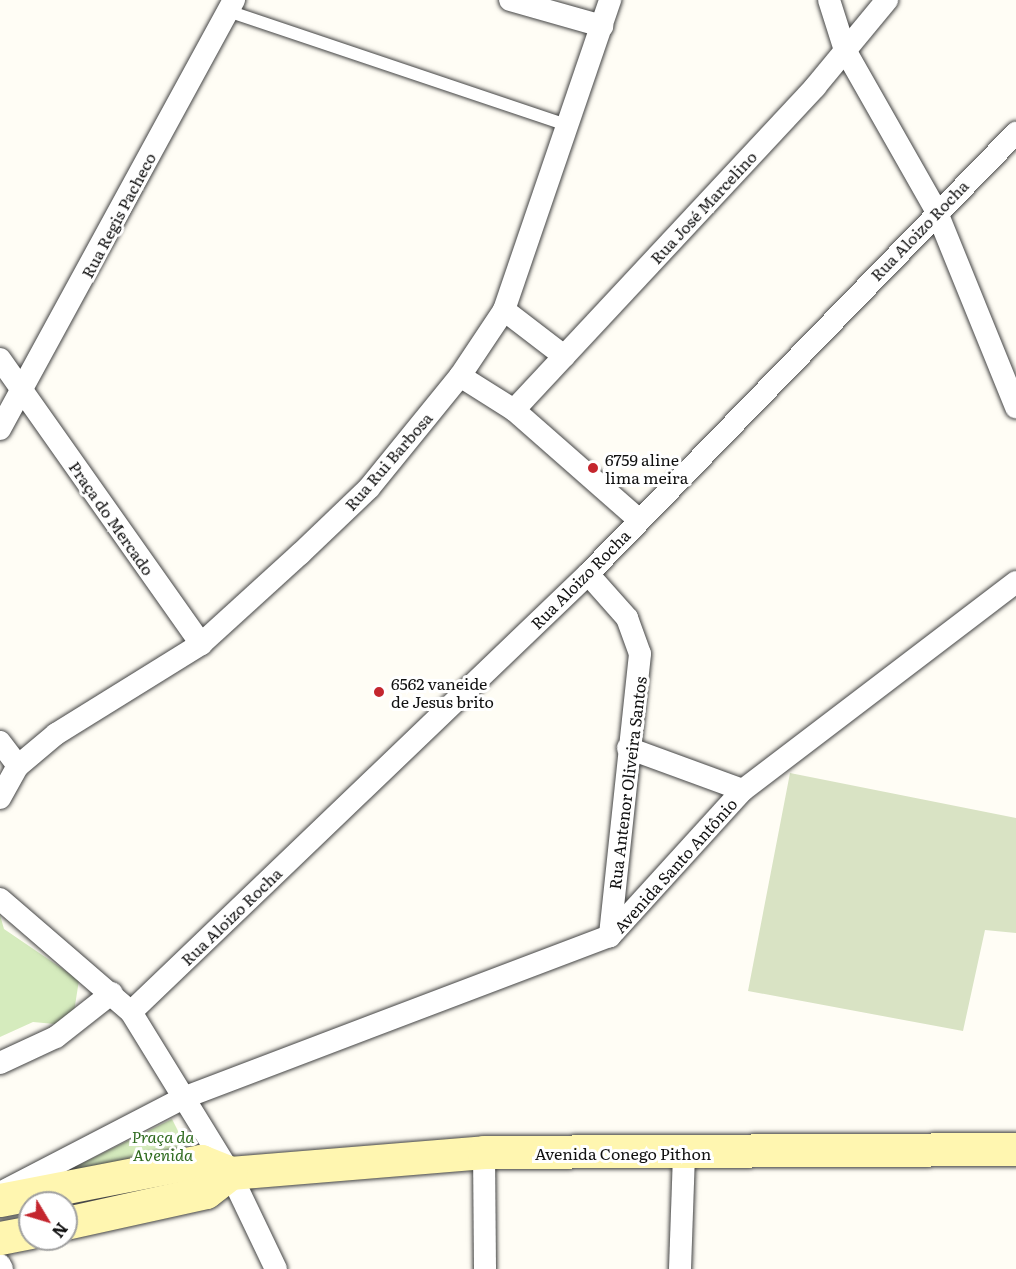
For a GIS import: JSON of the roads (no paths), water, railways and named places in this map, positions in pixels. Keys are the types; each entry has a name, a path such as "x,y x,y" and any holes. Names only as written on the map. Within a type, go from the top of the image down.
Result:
{"main road":[{"name":"Avenida Conego Pithon","path":"0,1200 201,1161 230,1173 484,1152 684,1153 1016,1149"},
{"path":"78,1220 206,1191 230,1173"},
{"path":"0,1238 18,1234"}],"street":[{"path":"510,0 602,26"},
{"name":"Rua Rui Barbosa","path":"0,798 18,766 56,734 201,644 369,488 460,376 504,310 569,126 610,0"},
{"path":"829,0 844,50 936,210 1016,408"},
{"name":"Rua José Marcelino","path":"514,410 844,50 887,0"},
{"name":"Rua Regis Pacheco","path":"0,429 24,393 231,6"},
{"name":"Rua Aloizo Rocha","path":"131,1012 588,574 936,210 1016,133"},
{"path":"504,310 564,356"},
{"name":"Praça do Mercado","path":"0,359 201,644"},
{"path":"460,376 514,410 639,520"},
{"name":"Rua Antenor Oliveira Santos","path":"588,574 636,635 641,674 628,748 610,936"},
{"name":"Avenida Santo Antônio","path":"0,1193 183,1098 610,936 743,790 1016,582"},
{"path":"0,742 18,766"},
{"path":"628,748 743,790"},
{"path":"0,899 112,993 131,1012 230,1173 276,1269"},
{"path":"0,1063 56,1036 112,993"},
{"path":"484,1152 485,1269"},
{"path":"680,1269 684,1153"},
{"path":"0,1265 2,1269"}],"lane":[{"path":"231,6 569,126"}],"place":[{"name":"6759 aline lima meira","path":"593,468"},
{"name":"6562 vaneide de Jesus brito","path":"379,692"}],"park label":[{"name":"Praça da Avenida","path":"163,1145"}]}
